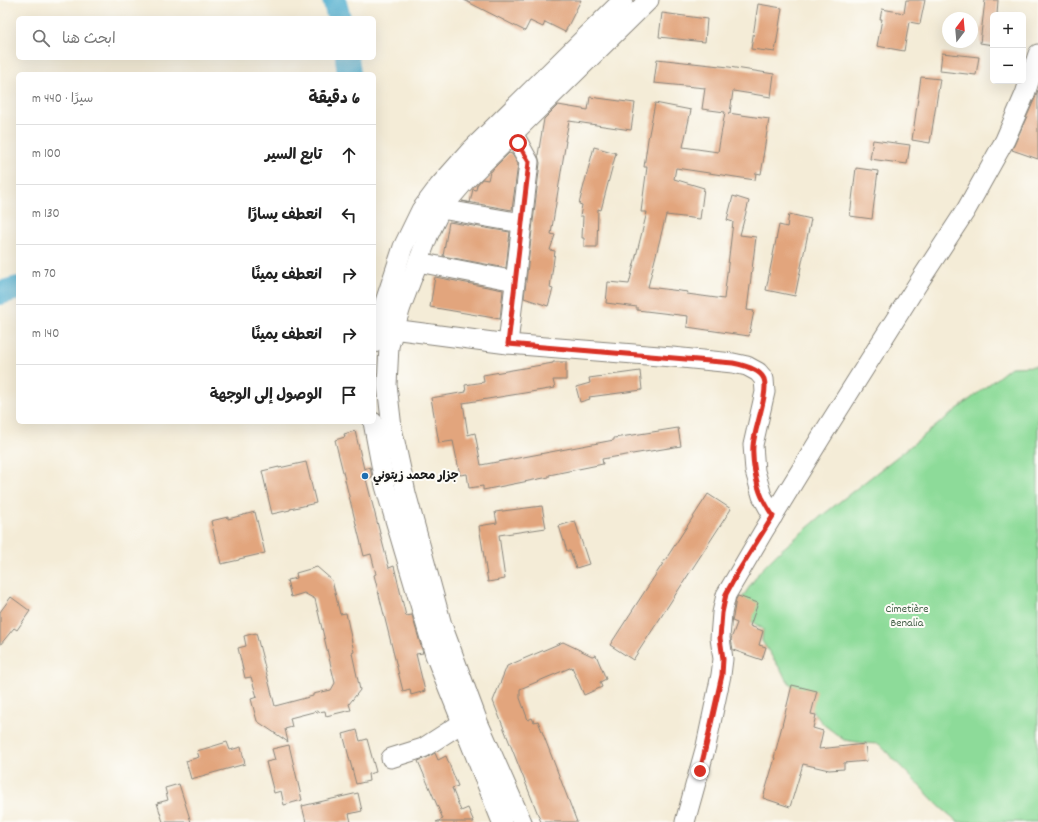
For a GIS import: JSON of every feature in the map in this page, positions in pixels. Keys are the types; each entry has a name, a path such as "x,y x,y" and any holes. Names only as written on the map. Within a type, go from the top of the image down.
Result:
{"street":[{"path":"382,333 400,307 428,236 441,209 466,180 649,0"},
{"path":"522,822 478,722 442,625 406,493 392,428 388,385 390,346 382,333 403,247 421,210 439,186 470,151 616,2"},
{"path":"685,822 706,746 722,675 723,659 720,638 722,613 726,594 738,572 917,285 966,210 1005,140 1025,94 1038,54"},
{"path":"508,344 529,162 513,134"},
{"path":"441,209 522,223"},
{"path":"418,262 515,281"},
{"path":"382,333 733,363 747,366 758,372 764,379 765,392 753,445 755,471 762,496 773,516"},
{"path":"373,424 385,486 435,655 502,822"},
{"path":"391,758 423,748 462,723"}],"green space":[{"name":"Cimetière Benalia","path":"1038,366 1038,822 958,822 939,806 879,744 844,740 823,724 788,681 762,641 763,629 734,610 760,571 779,552 819,518 1011,367"}],"building":[{"path":"464,0 581,0 565,32 545,22 543,27 530,21 525,31"},
{"path":"906,0 925,0 920,24 909,22 904,51 877,46 882,19 880,19 882,9 904,13"},
{"path":"985,0 998,0 997,12 990,12 990,45 980,43"},
{"path":"758,4 782,8 775,52 751,49"},
{"path":"662,13 707,19 705,42 659,37"},
{"path":"942,53 979,57 976,75 940,71"},
{"path":"657,59 729,67 774,74 771,97 733,91 730,113 728,113 769,119 761,174 756,173 755,180 676,168 674,179 704,188 700,219 666,215 648,287 688,292 687,294 724,299 733,222 727,220 733,196 749,201 740,235 756,237 747,310 754,311 749,336 687,327 688,316 637,310 637,307 606,303 608,282 629,284 647,212 641,212 647,167 644,167 655,103 691,110 683,147 718,152 725,112 702,109 705,88 654,83"},
{"path":"921,77 940,79 930,143 912,140"},
{"path":"1038,90 1038,159 1012,150"},
{"path":"590,97 635,103 631,130 569,121 551,234 555,235 550,250 555,251 550,288 553,289 548,306 524,298 540,163 538,155 544,119 558,105 588,110"},
{"path":"873,140 910,145 907,164 870,159"},
{"path":"594,147 616,153 601,210 598,209 597,247 584,247 584,238 582,238 583,216 580,216 582,205 579,204"},
{"path":"509,153 512,154 518,164 512,210 470,202 473,189 476,190 477,185 482,179 488,180 490,172"},
{"path":"856,168 878,171 872,219 850,216"},
{"path":"789,214 811,219 795,296 766,290 779,225 787,227"},
{"path":"449,222 510,232 506,268 443,256"},
{"path":"435,277 503,290 500,319 430,307"},
{"path":"553,362 566,362 566,380 553,380 555,388 463,403 468,435 475,433 481,465 614,440 614,438 678,428 681,446 602,459 603,464 549,475 549,477 483,490 483,486 469,488 467,474 460,475 453,441 439,443 431,398 466,392 465,385 484,382 483,375"},
{"path":"640,371 642,390 589,397 590,399 580,402 576,387 590,383 589,378"},
{"path":"355,431 364,469 370,467 372,477 366,479 389,568 394,566 406,616 412,615 423,653 416,654 425,691 411,695 410,689 403,691 374,575 376,574 371,554 364,556 335,440 345,437 344,434"},
{"path":"306,462 316,503 272,514 262,471"},
{"path":"708,494 731,509 633,660 610,645"},
{"path":"542,506 546,528 499,535 505,579 488,582 479,526 497,523 495,512"},
{"path":"255,512 265,553 221,564 211,521 228,517 228,519"},
{"path":"575,521 589,564 576,568 570,551 567,551 559,526"},
{"path":"317,567 332,580 340,614 346,613 354,652 352,653 360,690 349,704 351,710 326,716 325,711 317,711 290,718 292,727 285,729 288,742 257,721 251,699 257,697 251,677 245,678 238,648 246,646 244,636 256,633 275,706 331,690 335,683 315,599 304,593 291,597 287,580 297,578 296,573"},
{"path":"738,596 758,603 750,626 763,631 759,645 766,647 762,660 733,650 731,639 737,623 732,621 736,599"},
{"path":"11,597 30,611 17,630 14,628 0,645 0,612"},
{"path":"563,642 592,656 596,655 606,679 600,682 602,687 584,695 572,667 520,689 520,698 528,720 532,718 534,722 538,721 577,822 541,822 493,701 507,666"},
{"path":"792,685 817,691 811,714 816,715 813,728 823,731 819,749 865,744 867,761 844,763 844,769 829,770 803,764 790,807 763,798 775,758"},
{"path":"357,730 360,741 367,739 376,772 368,774 369,781 356,784 343,734"},
{"path":"227,742 230,750 241,747 245,764 191,779 186,761 199,757 197,751"},
{"path":"289,745 302,800 284,805 281,791 274,793 266,762 275,760 272,749"},
{"path":"435,753 438,760 446,756 458,786 452,788 461,811 468,808 474,822 436,822 443,819 418,761"},
{"path":"179,784 191,822 163,822 157,803 168,800 165,788"},
{"path":"358,793 362,811 349,814 351,822 306,822 302,806"}],"waterway":[{"path":"334,0 338,16"},
{"path":"347,60 349,72"},
{"path":"0,293 16,289"}],"place":[{"name":"جزار محمد زيتوني","path":"365,476"}],"route":[{"path":"518,143 529,162 508,344 733,363 747,366 758,372 764,379 765,392 753,445 755,471 762,496 773,516 726,594 722,613 720,638 723,659 722,675 700,771"}]}
